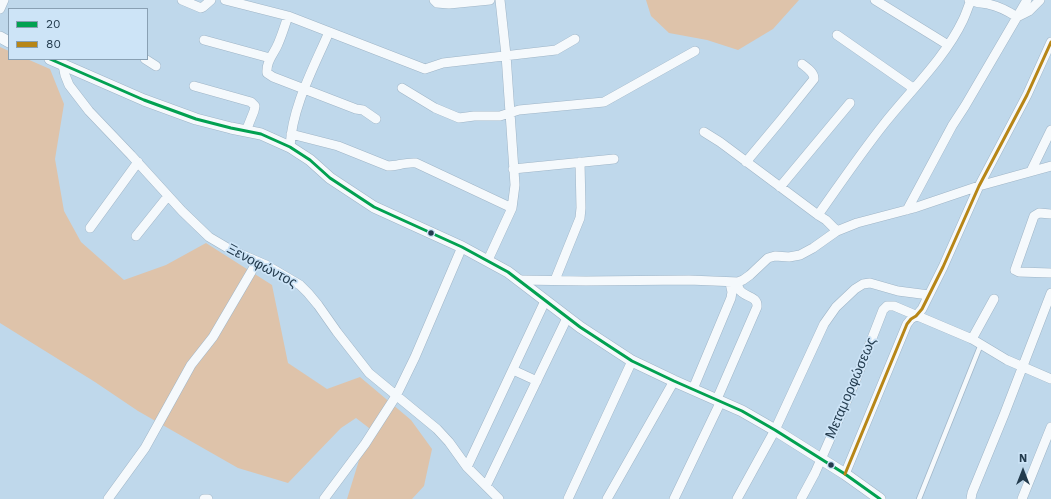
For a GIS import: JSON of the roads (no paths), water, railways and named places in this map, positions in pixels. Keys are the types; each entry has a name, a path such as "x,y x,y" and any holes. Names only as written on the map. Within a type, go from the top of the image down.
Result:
{"street":[{"path":"0,10 4,0"},
{"path":"182,0 200,8 211,0"},
{"path":"225,0 288,16 425,69 443,63 556,50 575,39"},
{"path":"434,0 437,3 449,4 490,0"},
{"path":"488,260 512,208 515,186 506,55 500,0"},
{"path":"875,0 948,45"},
{"path":"818,215 883,125 913,88 926,76 948,45 963,20 970,0 978,4 998,7 1017,17"},
{"path":"907,210 952,126 969,100 1027,0"},
{"path":"1017,17 1030,11 1040,0"},
{"path":"288,16 278,45 266,68 267,73 356,109 363,110 376,119"},
{"path":"290,147 291,134 296,113 329,32"},
{"path":"837,35 913,88"},
{"path":"204,40 270,58"},
{"path":"845,474 907,324 922,309 943,267 979,186 1049,52 1051,42"},
{"path":"402,88 434,108 459,118 474,116 500,116 519,110 604,102 695,51"},
{"path":"52,60 151,103 196,119 261,134 290,147 310,160 330,178 374,207 488,260 519,280 567,318 632,361 719,400 775,430 845,474 880,499"},
{"path":"147,60 156,66"},
{"path":"746,162 814,79 812,72 802,64"},
{"name":"Ξενοφώντος","path":"63,65 69,85 84,105 182,211 209,237 231,250 286,276 300,285 308,293 369,373 437,428 467,467 499,499"},
{"path":"194,86 251,102 255,106 246,131"},
{"path":"780,187 850,103"},
{"path":"1031,171 1051,130"},
{"path":"704,132 720,142 826,220 837,231"},
{"path":"291,134 338,146 388,166 416,163 512,208"},
{"path":"514,169 614,159"},
{"path":"90,228 138,162"},
{"path":"555,280 580,218 580,162"},
{"path":"519,280 689,280 734,283 750,275 768,258 776,256 789,257 800,255 813,248 837,231 857,223 907,210 979,186 1051,166"},
{"path":"136,236 168,196"},
{"path":"1051,214 1039,213 1034,216 1014,270 1019,272 1051,273"},
{"path":"324,499 365,444 396,396 415,357 462,247"},
{"path":"108,499 145,448 191,365 213,337 257,262"},
{"path":"693,389 731,298 734,283"},
{"path":"674,499 719,400 757,307 755,299 744,294 734,283"},
{"path":"738,499 775,430 824,324 836,308 862,284 870,283 898,291 929,295"},
{"path":"971,499 972,493 1004,415 1051,292"},
{"path":"972,339 994,299"},
{"path":"467,467 546,301"},
{"name":"Μεταμορφώσεως","path":"801,499 815,473 855,382 883,310 887,306 894,306 972,339 1007,360 1051,379"},
{"path":"486,486 567,318"},
{"path":"568,499 632,361"},
{"path":"513,370 537,381"},
{"path":"607,499 674,381"},
{"path":"1022,499 1051,428"}],"lane":[{"path":"919,499 981,344"}]}
